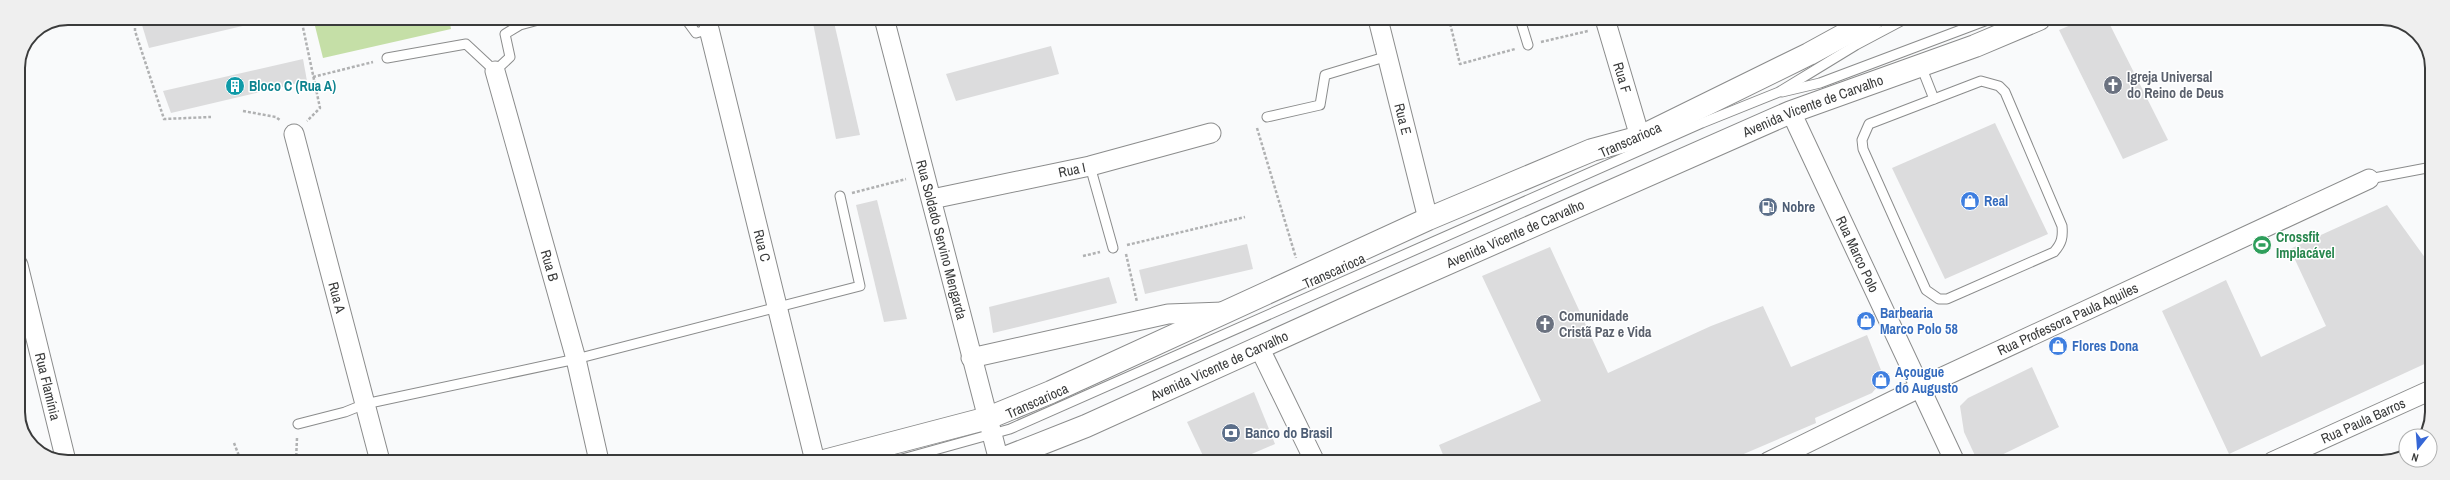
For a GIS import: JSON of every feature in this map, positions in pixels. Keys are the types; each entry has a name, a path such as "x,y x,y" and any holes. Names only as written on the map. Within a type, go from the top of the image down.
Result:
{"main road":[{"path":"852,455 990,426 1051,392 1428,219 1592,150 1640,137 1809,54 1847,25"},
{"name":"Avenida Vicente de Carvalho","path":"1013,455 1086,426 1259,347 1791,112 1921,66 2023,25"}],"street":[{"name":"Rua Soldado Servino Mengarda","path":"886,25 926,174 971,358 997,455"},
{"name":"Rua E","path":"1380,25 1428,219"},
{"name":"Rua F","path":"1607,25 1640,137"},
{"name":"Rua C","path":"709,30 814,455"},
{"name":"Rua B","path":"495,71 576,359 598,455"},
{"name":"Rua Marco Polo","path":"1791,112 1952,455"},
{"name":"Rua I","path":"932,199 1090,166 1211,133"},
{"name":"Rua A","path":"294,134 378,455"},
{"name":"Rua Professora Paula Aquiles","path":"1782,455 1919,388 2369,179"},
{"name":"Rua Flamínia","path":"25,294 64,455"},
{"path":"971,358 1168,314 1223,312"},
{"path":"1259,347 1311,455"},
{"name":"Rua Paula Barros","path":"2287,455 2425,393"}],"lane":[{"path":"387,58 466,44 495,71 510,57 505,34 520,25"},
{"path":"690,25 696,33 709,30"},
{"path":"1522,25 1528,45"},
{"name":"Transcarioca","path":"911,455 990,426 1702,123 1779,92 1856,45 1894,25"},
{"name":"Transcarioca","path":"1779,92 1820,83 1974,25"},
{"path":"1266,117 1320,105 1325,75 1388,56"},
{"path":"1921,66 1934,99"},
{"path":"1981,81 1999,86 2005,92 2062,231 2060,246 2054,252 1947,299 1939,299 1926,290 1863,145 1865,132 1869,124 1934,99 1981,81"},
{"path":"1090,166 1113,248"},
{"path":"2369,179 2425,168"},
{"path":"298,424 345,412 365,404 576,359 778,309 860,286 840,196"}],"path":[{"path":"135,25 135,31 164,119 211,117"},
{"path":"243,111 276,117 294,134 320,108 302,25"},
{"path":"1451,25 1460,64 1599,25"},
{"path":"313,77 387,58"},
{"path":"1256,126 1296,258"},
{"path":"840,196 926,174"},
{"path":"1083,256 1245,217"},
{"path":"1124,246 1141,319"},
{"path":"296,455 298,424"},
{"path":"234,443 239,455"}],"green space":[{"path":"315,25 450,25 451,29 323,58"}],"building":[{"path":"142,25 247,25 149,48"},
{"path":"813,25 835,25 860,135 836,139"},
{"name":"Igreja Universal do Reino de Deus","path":"2071,25 2110,25 2168,140 2123,159 2059,30"},
{"path":"1051,46 1059,74 956,101 946,74"},
{"name":"Bloco C (Rua A)","path":"303,59 307,81 171,113 163,91"},
{"name":"Real","path":"1995,123 2048,234 1945,279 1892,168"},
{"path":"877,200 907,319 884,322 856,205"},
{"path":"2387,205 2425,258 2425,364 2229,454 2162,311 2226,280 2261,357 2326,326 2290,249"},
{"path":"1247,244 1253,269 1145,294 1139,270"},
{"path":"1550,247 1608,373 1711,326 1763,306 1791,367 1867,335 1881,370 1878,386 1872,393 1815,418 1816,423 1741,455 1443,455 1439,445 1541,401 1482,276"},
{"path":"1109,277 1117,303 993,333 989,307"},
{"path":"2032,367 2059,427 2001,455 1975,455 1964,432 1960,406 1968,398"},
{"name":"Banco do Brasil","path":"1254,392 1275,444 1249,455 1203,455 1187,422"}],"place":[{"name":"Igreja Universal do Reino de Deus","path":"2113,85"},
{"name":"Bloco C (Rua A)","path":"235,86"},
{"name":"Real","path":"1970,201"},
{"name":"Nobre","path":"1768,207"},
{"name":"Crossfit Implacável","path":"2262,245"},
{"name":"Barbearia Marco Polo 58","path":"1866,321"},
{"name":"Comunidade Cristã Paz e Vida","path":"1545,324"},
{"name":"Flores Dona","path":"2058,346"},
{"name":"Açougue do Augusto","path":"1881,380"},
{"name":"Banco do Brasil","path":"1231,433"}]}
